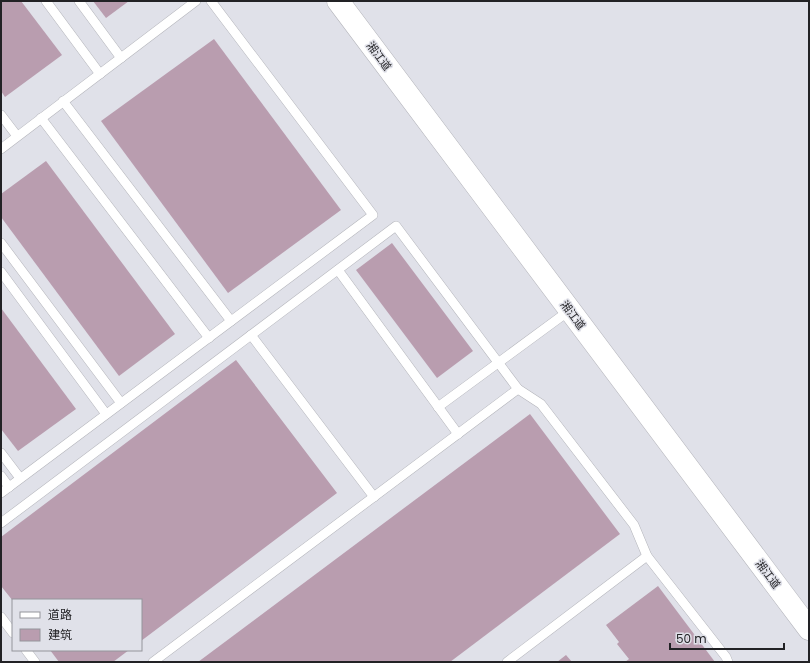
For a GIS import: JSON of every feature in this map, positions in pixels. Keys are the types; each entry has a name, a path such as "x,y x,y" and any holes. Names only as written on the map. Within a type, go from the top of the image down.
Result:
{"main road":[{"name":"湘江道","path":"338,1 809,629"}],"lane":[{"path":"46,1 100,74"},
{"path":"79,1 121,58"},
{"path":"1,149 196,1"},
{"path":"1,493 373,215 211,1"},
{"path":"63,101 232,321"},
{"path":"1,115 17,136"},
{"path":"41,118 209,338"},
{"path":"1,523 396,226 518,389 541,404 634,525 648,556 726,657 728,662"},
{"path":"1,243 121,403"},
{"path":"338,270 458,434"},
{"path":"1,272 106,414"},
{"path":"438,407 570,310"},
{"path":"251,335 374,497"},
{"path":"153,662 518,389"},
{"path":"1,453 20,478"},
{"path":"1,476 9,486"},
{"path":"507,662 648,556"},
{"path":"1,617 12,632"},
{"path":"27,651 35,662"}],"building":[{"path":"1,1 21,1 62,55 5,97 1,91"},
{"path":"93,1 129,1 106,18"},
{"path":"214,39 341,210 228,293 101,121"},
{"path":"46,161 175,334 119,376 1,217 1,194"},
{"path":"392,243 473,351 437,378 356,270"},
{"path":"1,308 76,409 18,451 1,429"},
{"path":"236,360 337,493 142,640 142,599 12,600 1,586 1,537"},
{"path":"530,414 620,534 450,662 198,662"},
{"path":"658,586 715,662 625,662 629,659 617,644 619,642 606,625"},
{"path":"51,651 128,651 113,662 59,662"},
{"path":"566,655 572,662 557,662"}]}
